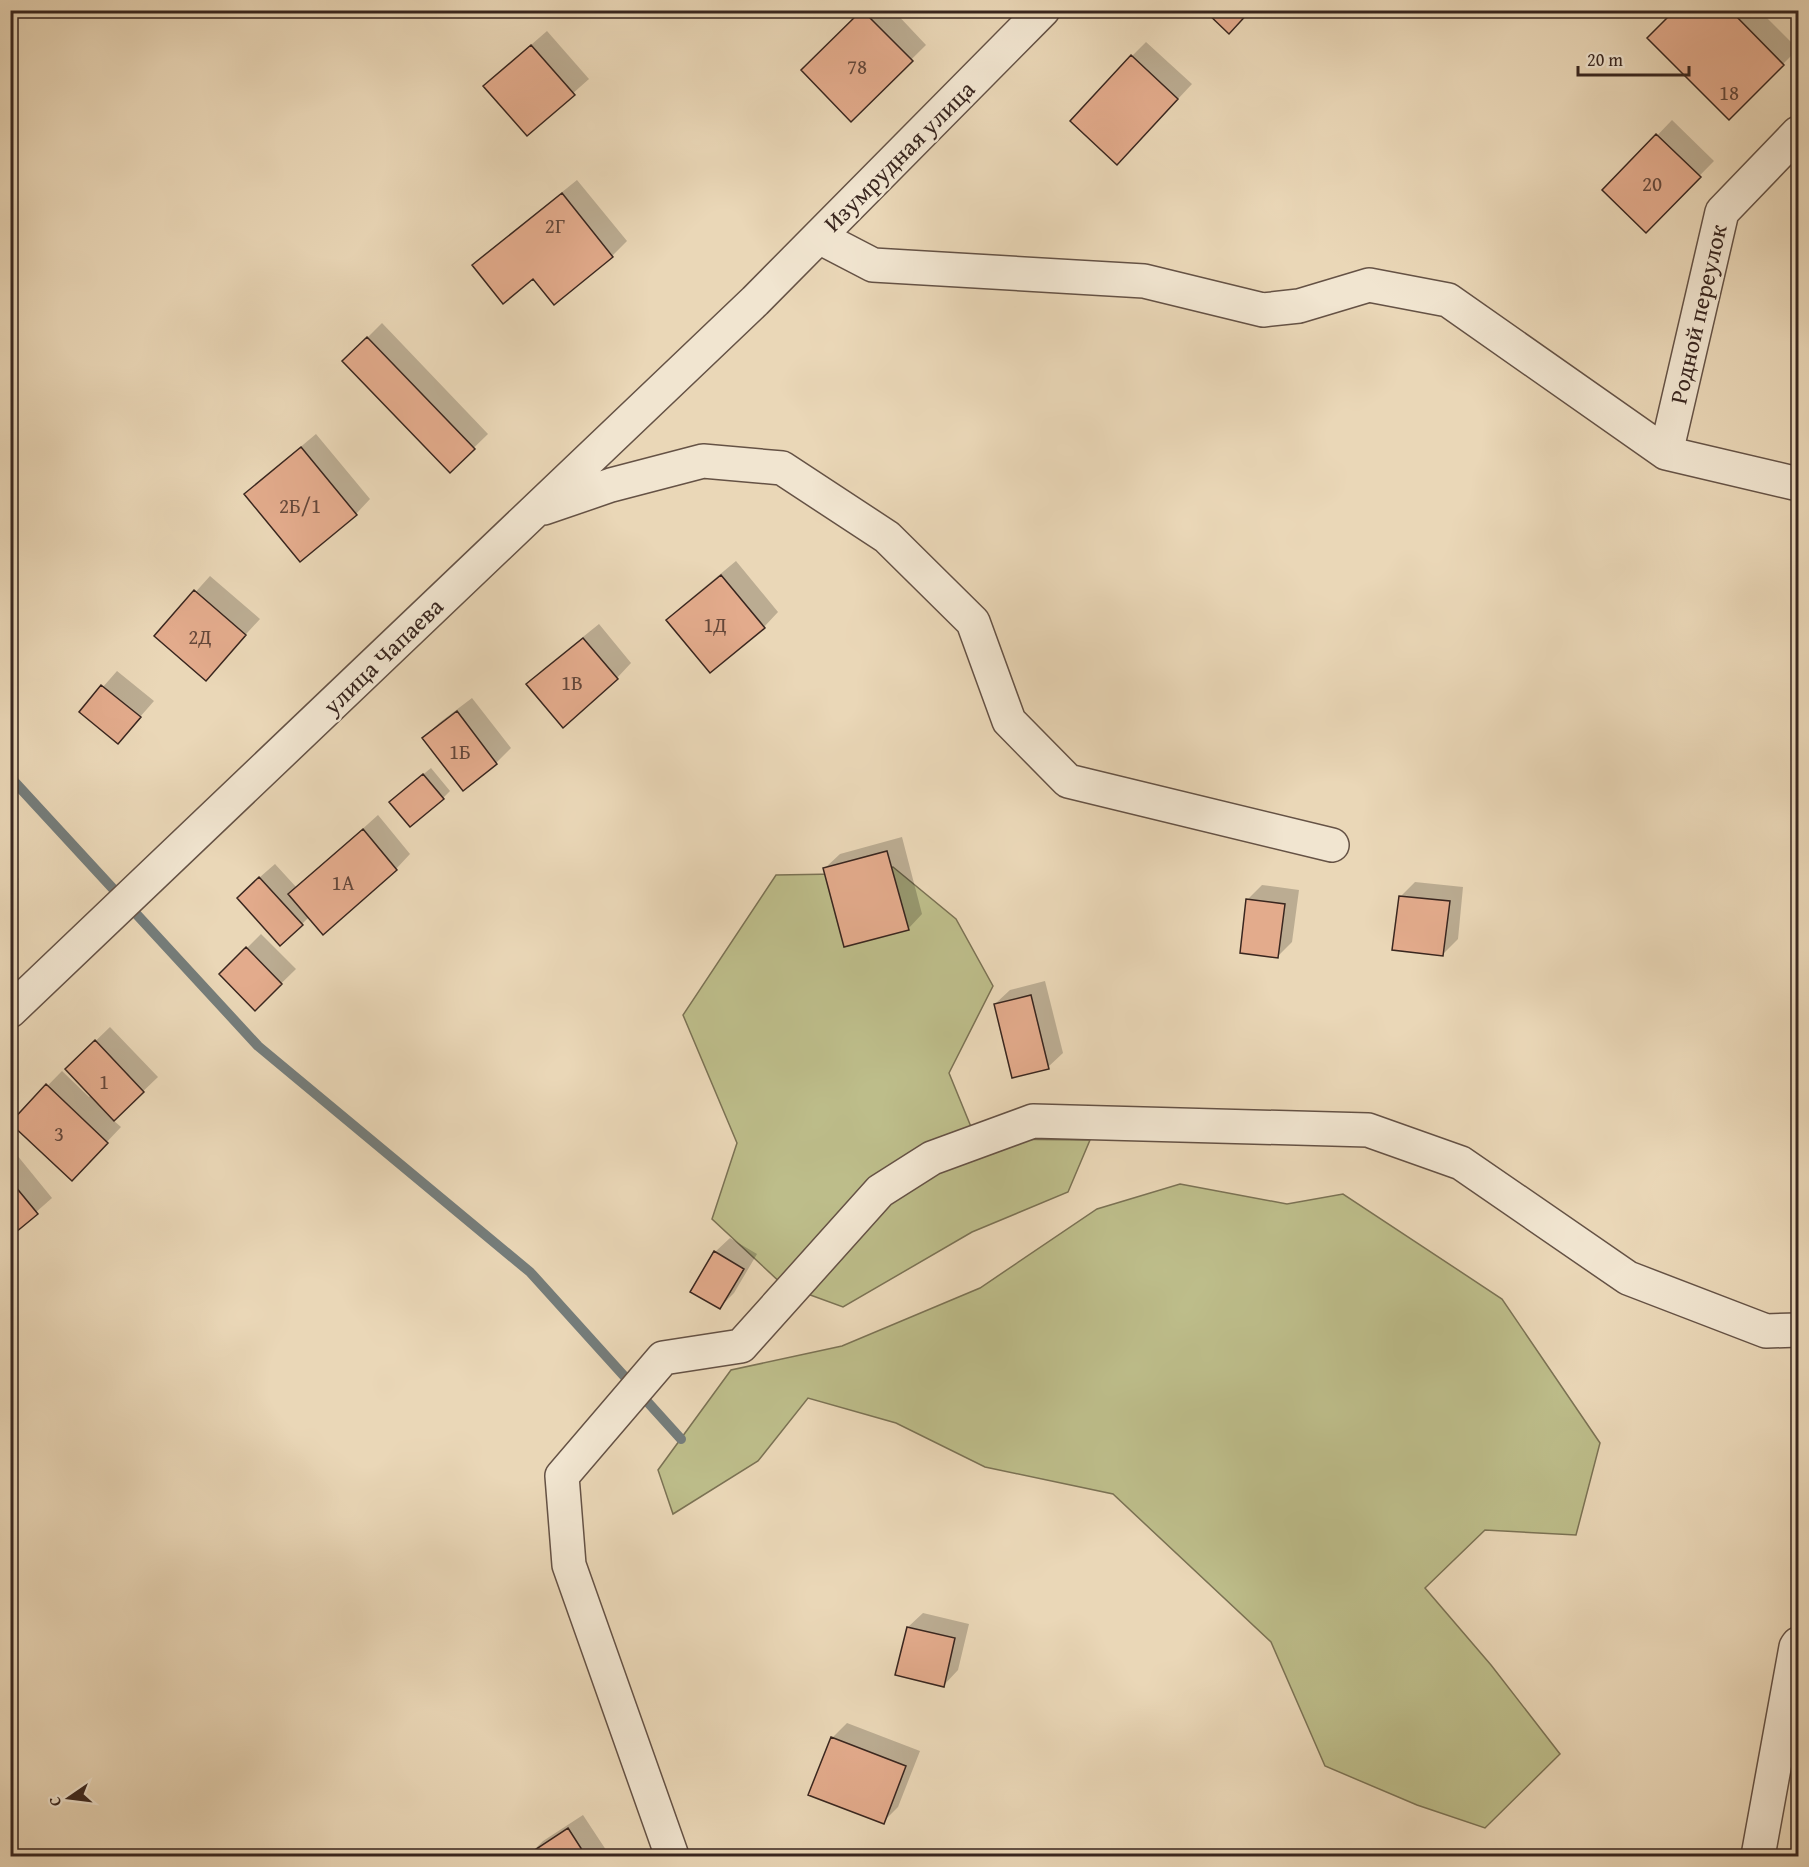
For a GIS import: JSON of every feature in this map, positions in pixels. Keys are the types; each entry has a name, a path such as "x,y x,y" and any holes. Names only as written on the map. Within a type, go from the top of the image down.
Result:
{"street":[{"name":"Изумрудная улица","path":"755,301 1042,10"},
{"name":"Родной переулок","path":"1666,453 1722,212 1798,133"},
{"path":"819,237 873,265 1144,281 1263,310 1299,306 1370,285 1448,300 1666,453 1798,484"},
{"name":"улица Чапаева","path":"10,1011 755,301"},
{"path":"534,512 611,485 703,461 782,468 887,537 973,622 1009,722 1068,781 1332,845"},
{"path":"672,1857 569,1565 562,1476 663,1358 741,1346 880,1191 932,1158 1033,1121 1368,1130 1461,1163 1628,1278 1766,1331 1798,1330"},
{"path":"1758,1857 1798,1644"}],"green space":[{"path":"893,867 956,919 993,986 949,1073 976,1139 1090,1140 1068,1192 972,1232 843,1307 783,1285 712,1219 737,1143 683,1015 776,875 836,874"},
{"path":"1180,1184 1287,1204 1343,1194 1502,1299 1600,1443 1576,1535 1485,1530 1425,1588 1491,1665 1560,1754 1485,1828 1417,1805 1325,1766 1271,1642 1113,1494 985,1467 896,1423 808,1398 758,1461 673,1514 658,1470 731,1370 842,1346 980,1288 1097,1209"}],"building":[{"path":"862,10 913,61 851,122 801,70"},
{"path":"1204,10 1251,10 1229,34"},
{"path":"1675,10 1730,10 1784,65 1729,120 1647,38"},
{"path":"531,45 575,95 527,136 483,86"},
{"path":"1131,55 1178,99 1117,165 1070,121"},
{"path":"1656,134 1701,177 1646,233 1602,190"},
{"path":"562,193 613,257 554,305 533,279 503,304 472,265"},
{"path":"367,337 475,449 450,473 342,361"},
{"path":"301,447 357,515 300,562 244,494"},
{"path":"721,575 765,628 710,673 666,620"},
{"path":"194,590 246,635 206,681 154,636"},
{"path":"583,638 618,679 563,728 526,684"},
{"path":"101,685 141,717 118,744 79,712"},
{"path":"457,711 497,764 463,791 422,738"},
{"path":"423,774 444,799 410,827 389,802"},
{"path":"363,829 397,870 323,935 288,894"},
{"path":"887,851 909,930 844,947 823,868"},
{"path":"259,877 303,925 280,946 237,898"},
{"path":"1399,896 1450,901 1443,956 1392,950"},
{"path":"1246,899 1285,904 1278,958 1240,953"},
{"path":"246,947 282,984 255,1011 219,974"},
{"path":"1031,995 1049,1069 1012,1078 994,1004"},
{"path":"95,1040 144,1092 114,1121 65,1069"},
{"path":"46,1084 108,1143 72,1181 10,1123"},
{"path":"10,1180 38,1214 10,1237"},
{"path":"714,1251 744,1269 720,1309 690,1292"},
{"path":"907,1627 955,1638 944,1687 895,1675"},
{"path":"831,1737 906,1766 884,1824 808,1795"},
{"path":"568,1828 586,1856 527,1855"}],"waterway":[{"path":"10,777 258,1046 530,1272 681,1439"}]}
